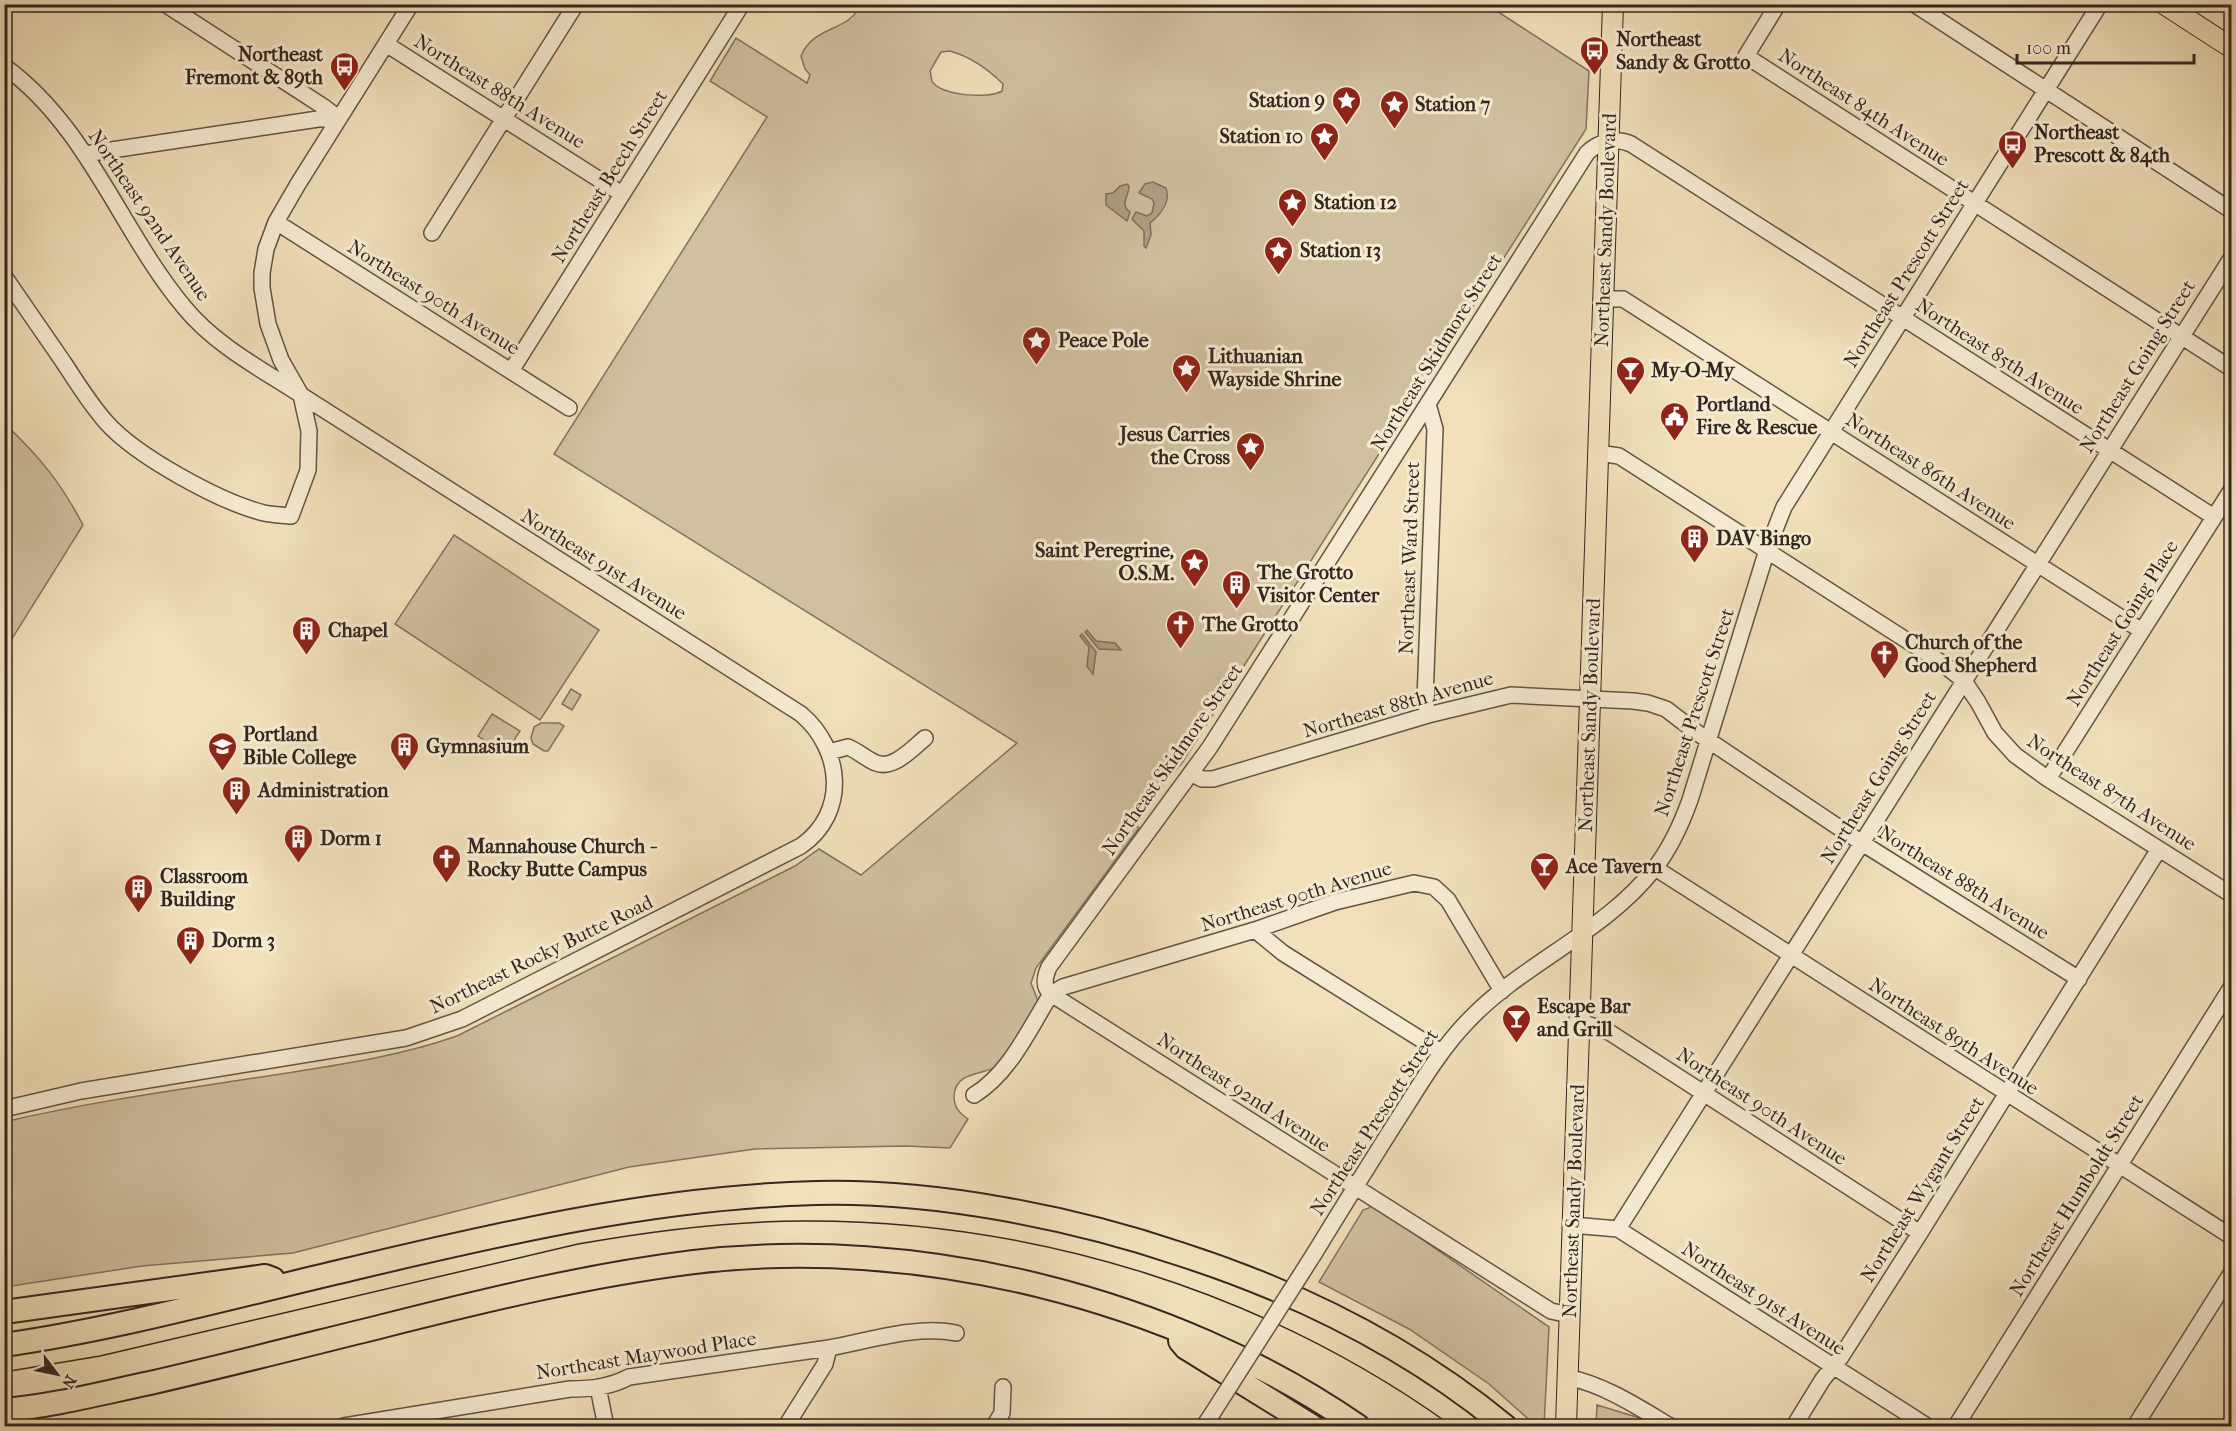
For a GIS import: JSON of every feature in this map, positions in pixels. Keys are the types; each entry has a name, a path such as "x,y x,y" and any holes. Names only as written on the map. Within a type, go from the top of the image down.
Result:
{"highway":[{"path":"4,1345 141,1320 291,1283 531,1229 661,1206 818,1193 861,1194 946,1202 1074,1224 1157,1246 1249,1278 1318,1308 1395,1349 1467,1397 1505,1426"},
{"path":"10,1411 105,1393 448,1309 585,1279 696,1262 836,1258 903,1262 951,1268 1044,1287 1126,1311 1168,1326 1268,1372 1358,1426"},
{"path":"4,1312 265,1276 291,1283"},
{"path":"1168,1326 1186,1348 1311,1426"}],"main road":[{"name":"Northeast Sandy Boulevard","path":"1566,1426 1613,4"},
{"path":"2164,4 2232,48"}],"street":[{"path":"165,4 338,118"},
{"path":"4,276 88,400 121,436 151,458 203,488 250,509 291,516 308,470 309,431 301,395 277,351 265,312 262,273 266,249 276,222 338,118 411,4"},
{"path":"432,233 576,4"},
{"name":"Northeast Beech Street","path":"512,371 742,4"},
{"name":"Northeast 84th Avenue","path":"1778,4 1746,56 2232,369"},
{"path":"1914,4 2232,211"},
{"name":"Northeast Prescott Street","path":"1208,1420 1442,1052 1468,1021 1502,991 1622,902 1655,868 1671,843 1683,817 1767,550 1784,507 2100,4"},
{"name":"Northeast 88th Avenue","path":"386,44 622,194"},
{"name":"Northeast 92nd Avenue","path":"4,66 50,108 85,154 162,277 195,319 234,351 301,395"},
{"path":"85,154 318,118 338,118"},
{"name":"Northeast 85th Avenue","path":"1609,141 1631,144 2214,517"},
{"name":"Northeast Skidmore Street","path":"1051,994 1045,984 1045,975 1049,967 1192,774 1587,153 1596,145 1609,141"},
{"name":"Northeast 90th Avenue","path":"276,222 569,408"},
{"name":"Northeast Going Street","path":"1618,1229 2232,257"},
{"name":"Northeast 86th Avenue","path":"1603,299 1623,299 2142,631"},
{"name":"Northeast 91st Avenue","path":"301,395 791,707 816,729 829,752"},
{"name":"Northeast Ward Street","path":"1428,404 1435,429 1425,700 1428,715"},
{"name":"Northeast 87th Avenue","path":"1598,453 1619,456 1942,663 1964,681 1999,739 2015,755 2048,779 2232,895"},
{"name":"Northeast Going Place","path":"2048,779 2232,489"},
{"name":"Northeast 88th Avenue","path":"1192,774 1202,779 1213,780 1428,715 1511,695 1633,701 1656,705 1676,715 1708,740 1862,843 2079,979"},
{"path":"829,752 848,747 876,763 890,764 925,738"},
{"name":"Northeast Rocky Butte Road","path":"4,1109 81,1091 406,1038 462,1019 778,859 807,842 824,821 833,799 835,779 829,752"},
{"name":"Northeast Wygant Street","path":"1794,1426 1920,1233 2159,849"},
{"name":"Northeast 89th Avenue","path":"1655,868 2232,1237"},
{"name":"Northeast 90th Avenue","path":"1051,994 1063,987 1256,930 1335,902 1414,883 1429,885 1448,900 1502,991"},
{"path":"1256,930 1283,953 1442,1052"},
{"name":"Northeast Humboldt Street","path":"1956,1426 2232,986"},
{"path":"974,1095 991,1082 1007,1065 1051,994"},
{"name":"Northeast 92nd Avenue","path":"1051,994 1551,1311 1569,1315"},
{"name":"Northeast 90th Avenue","path":"1579,1021 1609,1032 1920,1233"},
{"name":"Northeast 91st Avenue","path":"1572,1225 1618,1229 1927,1426"},
{"path":"2135,1426 2232,1272"},
{"name":"Northeast Maywood Place","path":"344,1426 418,1420 570,1389 613,1385 628,1377 829,1348 911,1333 940,1330 956,1333"},
{"path":"786,1426 825,1364 829,1348"},
{"path":"1567,1377 1588,1382 1670,1426"},
{"path":"994,1426 1002,1413 1003,1387"},
{"path":"598,1388 607,1425"}],"shaded area":[{"path":"1486,4 1589,71 1586,129 1182,763 1130,821 1139,828 1036,968 1031,983 1040,1006 1015,1047 1001,1065 965,1077 956,1088 954,1100 956,1107 968,1119 950,1148 906,1146 755,1149 629,1167 293,1253 142,1266 5,1287 4,1122 172,1090 367,1060 412,1050 457,1036 795,866 819,849 861,875 1017,743 554,454 767,117 710,81 736,38 807,83 810,75 805,69 801,56 807,46 814,39 848,20 861,5","holes":["941,52 958,53 991,73 1003,84 1002,91 987,95 965,95 937,86 932,81 930,71"]},
{"path":"1153,182 1166,188 1167,198 1161,212 1150,223 1151,235 1146,248 1144,231 1132,219 1136,212 1147,216 1152,213 1154,203 1152,199 1139,193 1145,184"},
{"path":"1127,184 1129,190 1125,206 1130,212 1127,221 1106,205 1106,194 1113,193 1120,186"},
{"path":"5,424 49,471 83,525 5,650"},
{"path":"454,535 599,630 540,720 395,624"},
{"path":"1087,630 1096,641 1115,643 1121,650 1099,649 1085,632"},
{"path":"1082,634 1096,652 1093,674 1087,666 1089,647 1080,636"},
{"path":"571,689 581,695 572,710 562,704"},
{"path":"492,714 520,731 505,754 478,736"},
{"path":"541,723 559,723 564,726 548,751 533,744 531,738 534,727"},
{"path":"1371,1204 1549,1327 1544,1426 1536,1426 1489,1384 1409,1329 1319,1282 1363,1210 1369,1208"},
{"path":"1597,1405 1653,1422 1659,1426 1596,1426"}],"tram line":[{"path":"4,1372 100,1356 606,1239 746,1223 803,1221 889,1224 975,1234 1060,1250 1144,1272 1225,1302 1304,1337 1380,1378 1452,1426"}],"place":[{"name":"Northeast Sandy & Grotto","path":"1595,76"},
{"name":"Northeast Fremont & 89th","path":"344,92"},
{"name":"Station 9","path":"1346,126"},
{"name":"Station 7","path":"1394,130"},
{"name":"Station 10","path":"1324,162"},
{"name":"Northeast Prescott & 84th","path":"2013,170"},
{"name":"Station 12","path":"1293,228"},
{"name":"Station 13","path":"1279,276"},
{"name":"Peace Pole","path":"1037,366"},
{"name":"Lithuanian Wayside Shrine","path":"1187,394"},
{"name":"My-O-My","path":"1630,396"},
{"name":"Portland Fire & Rescue","path":"1675,442"},
{"name":"Jesus Carries the Cross","path":"1251,472"},
{"name":"DAV Bingo","path":"1695,564"},
{"name":"Saint Peregrine, O.S.M.","path":"1195,588"},
{"name":"The Grotto Visitor Center","path":"1236,610"},
{"name":"The Grotto","path":"1181,650"},
{"name":"Chapel","path":"307,656"},
{"name":"Church of the Good Shepherd","path":"1884,680"},
{"name":"Portland Bible College","path":"222,772"},
{"name":"Gymnasium","path":"405,772"},
{"name":"Administration","path":"237,816"},
{"name":"Dorm 1","path":"299,864"},
{"name":"Mannahouse Church - Rocky Butte Campus","path":"446,884"},
{"name":"Ace Tavern","path":"1545,892"},
{"name":"Classroom Building","path":"139,914"},
{"name":"Dorm 3","path":"191,966"},
{"name":"Escape Bar and Grill","path":"1516,1044"}]}
